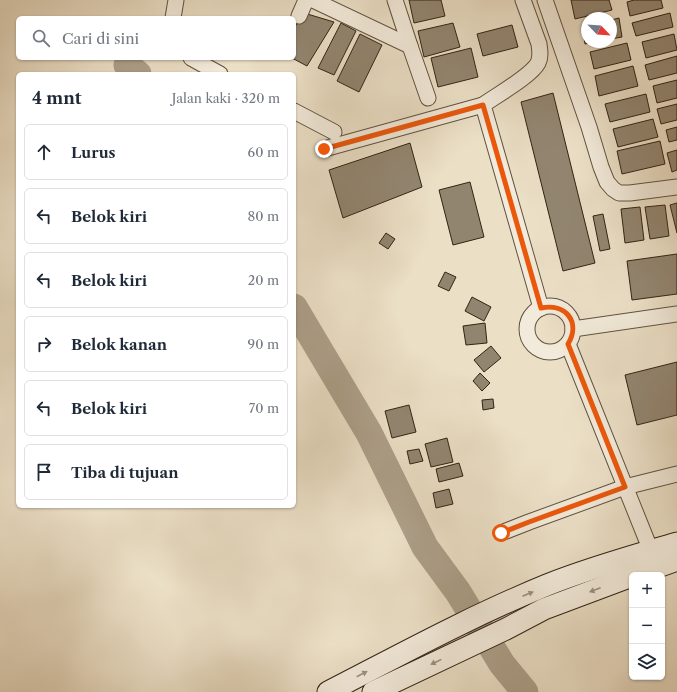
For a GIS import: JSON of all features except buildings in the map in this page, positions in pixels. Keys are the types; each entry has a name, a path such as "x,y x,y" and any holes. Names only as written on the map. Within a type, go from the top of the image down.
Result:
{"street":[{"path":"173,16 176,0"},
{"path":"299,16 306,0"},
{"path":"314,0 410,46"},
{"path":"395,0 428,98"},
{"path":"324,149 483,105 527,75 538,62 540,52 539,44 523,0"},
{"path":"545,0 607,182 613,189 620,193 630,194 677,187"},
{"path":"195,60 216,72"},
{"path":"483,105 541,308"},
{"path":"296,112 334,132"},
{"path":"550,306 559,308 566,313 571,320 573,329 572,338 563,349 557,352 542,352 531,343 528,337 528,323 535,311 541,308 550,306"},
{"path":"573,329 677,314"},
{"path":"568,344 642,530"},
{"path":"501,533 625,487 677,474"},
{"path":"328,692 459,625 548,585 600,566 677,543"},
{"path":"643,572 677,560"},
{"path":"374,692 506,629 544,609 629,577"}],"waterway":[{"path":"127,65 136,72"},
{"path":"296,310 369,433 425,547 458,592 502,664 525,692"}],"route":[{"path":"324,149 483,105 541,308 550,306 559,308 566,313 571,320 573,333 568,344 625,487 501,533"}]}
